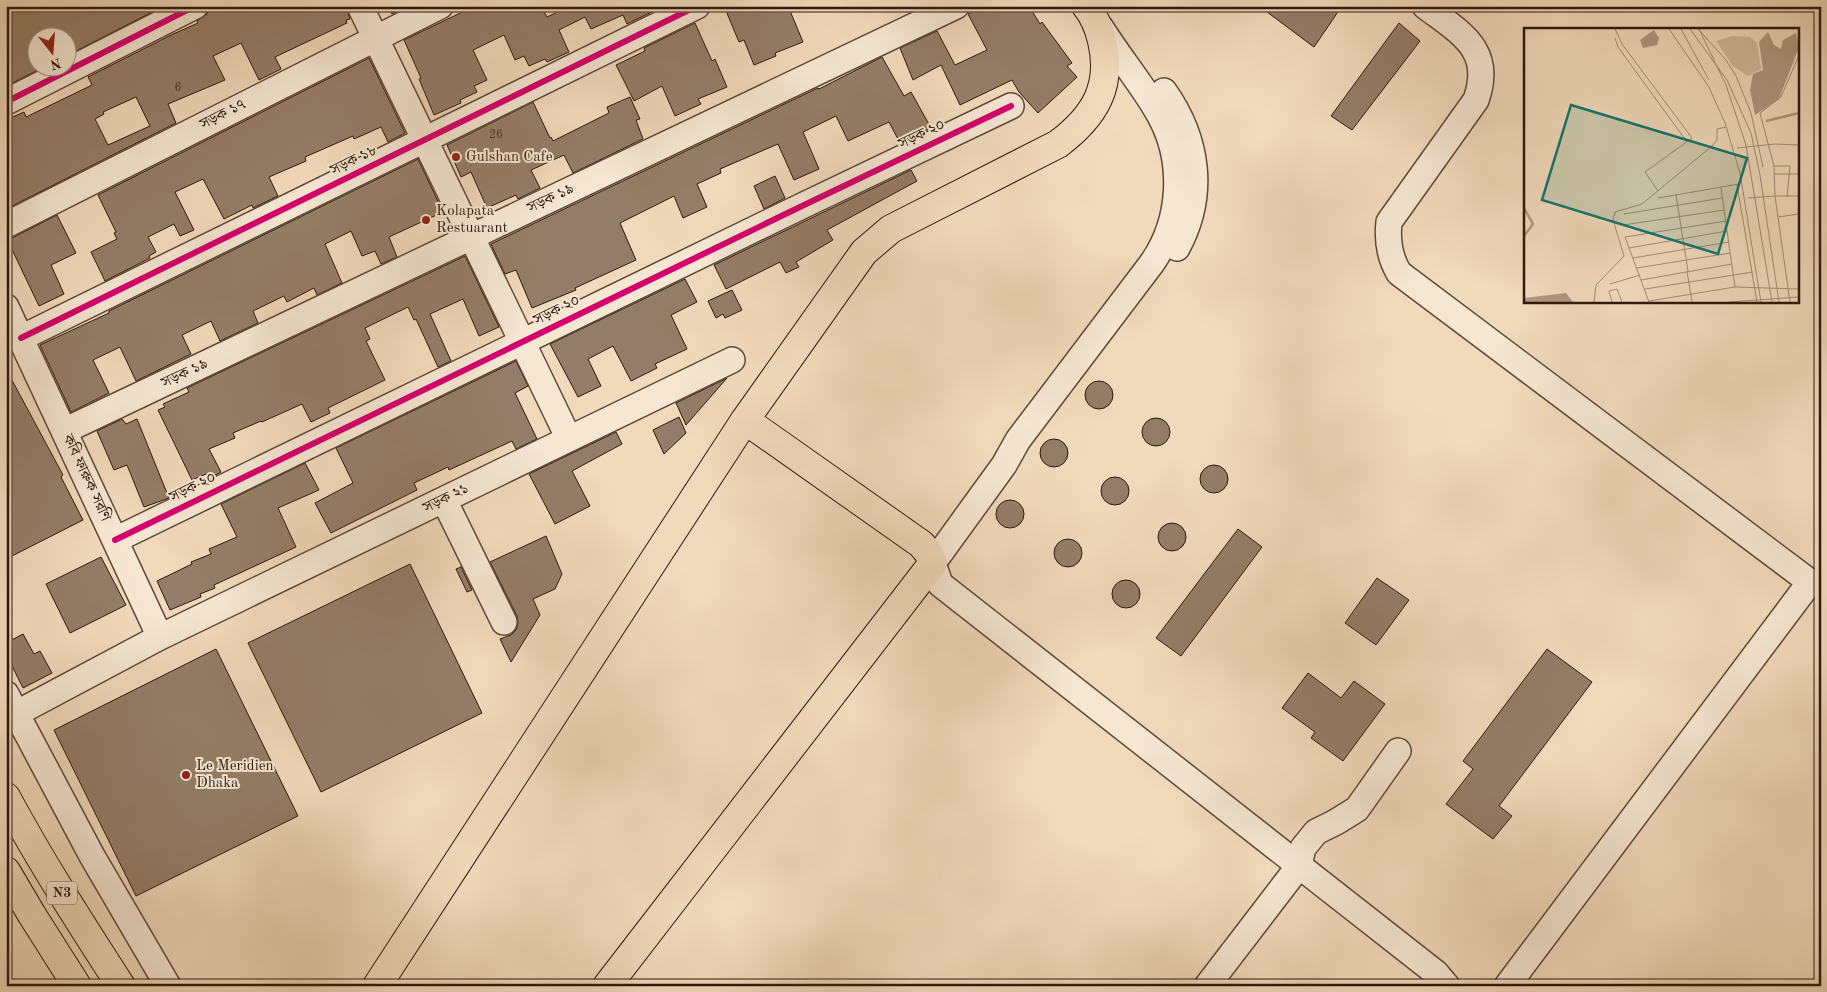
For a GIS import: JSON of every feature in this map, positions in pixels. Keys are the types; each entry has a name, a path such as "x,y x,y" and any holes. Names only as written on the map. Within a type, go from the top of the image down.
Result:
{"main road":[{"path":"377,986 745,420 864,252 890,229 1058,144 1083,123 1099,98 1106,74 1105,52 1090,11"},
{"path":"617,982 933,563 922,544 745,420"},
{"name":"N3","path":"6,797 39,855 121,986"},
{"name":"N3","path":"6,871 77,986"}],"street":[{"path":"6,102 195,6"},
{"path":"360,6 569,439"},
{"name":"সড়ক ১৭","path":"6,225 440,6"},
{"name":"সড়ক ১৮","path":"20,338 697,6"},
{"name":"সড়ক ১৯","path":"64,431 956,6"},
{"path":"1425,6 1460,33 1473,46 1482,77 1476,100 1389,222 1388,240 1394,265 1400,273 1810,582 1507,986"},
{"path":"1090,11 1131,63 1165,92 1179,117 1189,139 1194,159 1194,200 1181,218 1184,235 1161,272 1028,442 1004,465 933,563 940,584 1300,866 1436,974 1447,986"},
{"name":"সড়ক ২০","path":"115,540 1011,106"},
{"name":"কবি ফারুক সরণি","path":"6,307 160,638"},
{"name":"সড়ক ২১","path":"160,638 732,360"},
{"path":"444,500 504,622"},
{"path":"160,638 10,709 92,856 168,986"},
{"path":"1207,986 1300,866 1303,848 1316,832 1357,809 1398,751"}],"building":[{"path":"6,6 157,6 158,9 78,50 78,28 28,28 28,75 6,86"},
{"path":"209,6 346,6 350,19 346,20 347,23 275,57 281,69 259,80 241,43 213,56 225,80 168,104 176,123 6,209 6,120 24,112 26,117 92,85 88,77 198,23 197,21 207,14","holes":["136,97 150,126 108,145 95,119 104,114 103,112"]},
{"path":"388,6 408,6 392,14"},
{"path":"475,6 541,6 547,17 570,6 664,6 627,24 623,15 591,29 585,17 559,30 569,52 547,62 545,59 529,66 524,56 515,60 504,35 473,50 487,80 474,86 477,92 460,100 461,103 434,115 419,79 421,78 404,40"},
{"path":"724,6 788,6 803,42 775,53 776,56 754,65 744,40 739,42"},
{"path":"983,6 1029,6 1040,24 1042,22 1072,63 1067,66 1077,77 1038,113 1019,92 1012,80 960,105 941,65 913,80 900,48 937,31 955,65 987,50 968,14"},
{"path":"1259,6 1342,6 1314,47"},
{"path":"695,23 712,61 715,59 727,87 698,99 701,104 675,116 662,86 634,101 616,65 645,51 644,48"},
{"path":"1399,23 1420,41 1352,130 1331,116"},
{"path":"882,57 904,96 911,92 931,128 900,143 889,122 848,141 836,116 803,132 819,169 794,180 778,144 720,169 721,173 697,184 707,207 683,218 674,196 620,223 636,260 575,288 576,290 532,308 516,270 505,274 491,244 819,89"},
{"path":"369,58 405,133 388,142 381,127 354,139 353,136 305,157 306,161 269,177 278,196 253,208 252,205 224,219 203,179 175,192 194,230 180,236 174,224 148,237 156,252 149,256 150,258 105,281 91,252 117,239 114,233 116,232 98,195"},
{"path":"630,97 640,119 636,120 643,139 573,173 564,155 531,170 540,188 518,199 516,195 487,208 471,172 461,177 447,145 533,102 553,141 609,113 607,107"},
{"path":"418,159 443,212 389,237 397,257 381,264 375,251 362,256 351,231 325,244 342,283 317,295 314,288 287,302 284,296 253,311 258,323 220,341 211,321 182,335 191,354 136,381 120,347 93,360 109,393 71,412 40,345 109,313 109,311"},
{"path":"911,170 917,181 827,230 833,240 796,262 799,267 786,273 780,262 726,289 714,265"},
{"path":"775,176 785,198 764,209 754,186"},
{"path":"57,215 76,253 51,265 64,294 39,306 7,239"},
{"path":"465,256 499,327 479,336 463,299 430,314 451,361 438,367 416,319 414,320 408,307 365,328 370,339 366,341 385,380 328,408 330,413 311,422 302,404 233,433 235,438 209,449 221,472 208,479 206,474 192,480 158,410 165,407 163,404 189,392 187,388"},
{"path":"685,279 697,302 671,315 687,349 655,364 657,368 631,381 613,346 588,359 601,386 578,397 550,344"},
{"path":"732,290 742,310 725,318 723,314 716,318 708,301"},
{"path":"516,361 528,386 515,393 537,439 516,449 512,441 449,470 448,467 414,483 417,490 331,533 315,503 353,483 336,448"},
{"path":"6,369 63,475 61,477 83,520 6,559"},
{"path":"727,378 686,425 676,403"},
{"path":"1099,381 1109,385 1113,395 1109,405 1099,409 1089,405 1085,395 1089,385"},
{"path":"679,417 686,433 664,454 653,430"},
{"path":"1156,418 1166,422 1170,432 1166,442 1156,446 1146,442 1142,432 1146,422"},
{"path":"122,419 126,424 137,419 169,498 144,507 127,465 114,470 97,431"},
{"path":"616,432 622,444 572,471 590,506 555,524 529,474"},
{"path":"1054,439 1064,443 1068,453 1064,463 1054,467 1044,463 1040,453 1044,443"},
{"path":"305,463 319,490 278,508 296,547 214,585 215,588 200,594 201,597 170,610 157,581 192,564 191,562 211,554 209,549 237,537 221,504"},
{"path":"1214,465 1224,469 1228,479 1224,489 1214,493 1204,489 1200,479 1204,469"},
{"path":"1115,477 1125,481 1129,491 1125,501 1115,505 1105,501 1101,491 1105,481"},
{"path":"1010,500 1020,504 1024,514 1020,524 1010,528 1000,524 996,514 1000,504"},
{"path":"1172,523 1182,527 1186,537 1182,547 1172,551 1162,547 1158,537 1162,527"},
{"path":"1238,529 1262,547 1181,656 1156,638"},
{"path":"546,536 562,574 555,589 533,599 540,615 511,662 500,639 511,635 516,630 517,616 490,562"},
{"path":"1068,539 1078,543 1082,553 1078,563 1068,567 1058,563 1054,553 1058,543"},
{"path":"101,557 126,605 70,633 46,584"},
{"path":"410,564 482,713 321,792 248,643"},
{"path":"461,567 472,590 467,592 456,569"},
{"path":"1377,578 1409,600 1376,645 1345,623"},
{"path":"1126,580 1136,584 1140,594 1136,604 1126,608 1116,604 1112,594 1116,584"},
{"path":"23,634 34,654 40,651 52,673 23,688 6,654 6,643"},
{"path":"216,649 298,816 136,896 54,730"},
{"path":"1547,649 1592,682 1499,806 1512,816 1493,839 1446,804 1473,769 1463,761"},
{"path":"1308,673 1341,698 1354,681 1385,704 1343,761 1311,738 1315,732 1282,708"}],"cycle path":[{"path":"6,102 195,6"},
{"path":"21,338 697,6"},
{"path":"115,540 1011,106"}],"place":[{"name":"Gulshan Cafe","path":"456,157"},
{"name":"Kolapata Restuarant","path":"426,220"},
{"name":"Le Meridien Dhaka","path":"186,775"}]}
